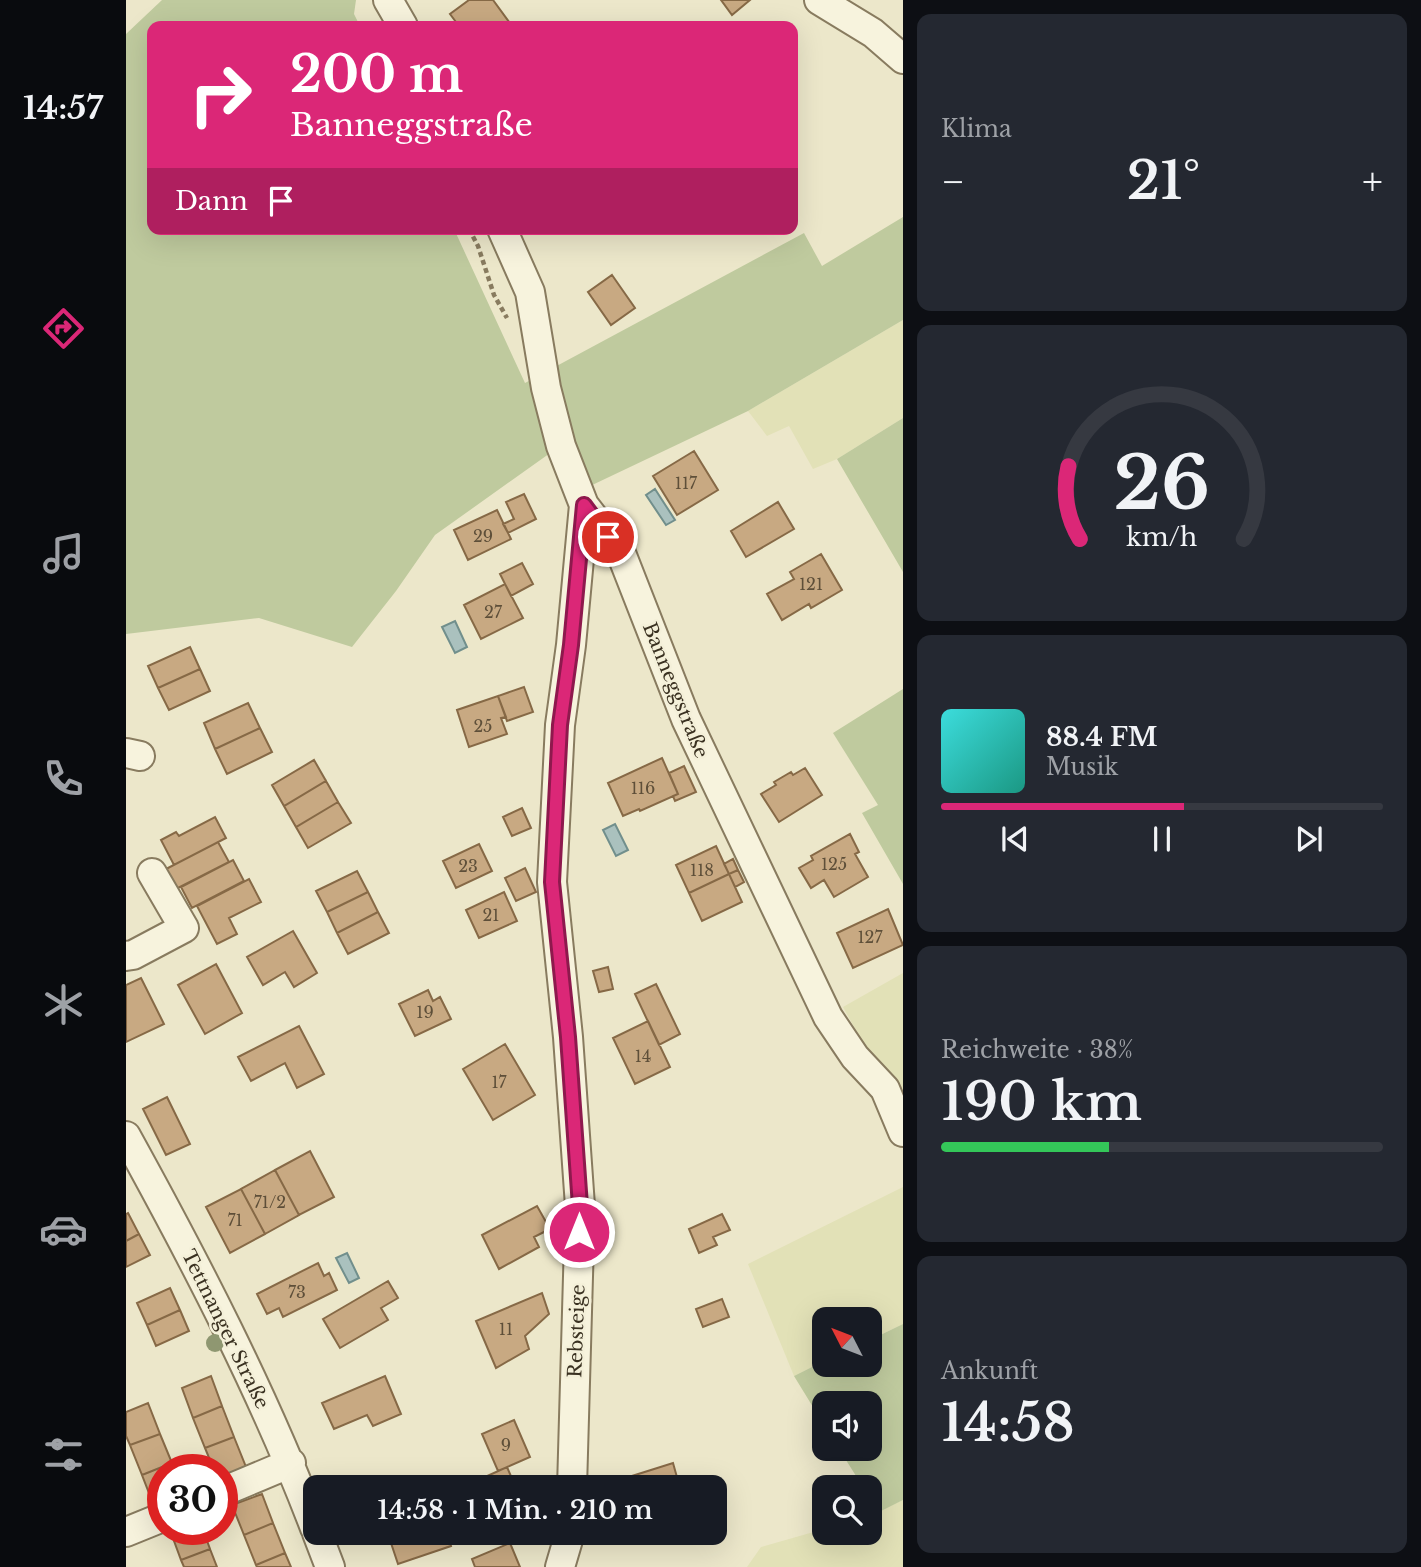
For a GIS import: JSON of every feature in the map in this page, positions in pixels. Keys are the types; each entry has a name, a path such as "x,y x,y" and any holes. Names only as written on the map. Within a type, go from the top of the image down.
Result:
{"street":[{"path":"388,0 400,21"},
{"path":"819,0 873,33 903,59"},
{"name":"Banneggstraße","path":"505,235 530,292 546,388 561,446 584,505 621,553 686,719 828,1017 855,1057 885,1090 903,1132"},
{"name":"Rebsteige","path":"572,1475 580,1206 568,1037 552,882 560,725 571,645 584,505"},
{"path":"126,956 133,955 184,928 152,873"},
{"name":"Tettnanger Straße","path":"126,1136 190,1252 290,1463 303,1497"},
{"path":"238,1485 290,1463"},
{"path":"126,1532 147,1523"},
{"path":"322,1545 330,1567"},
{"path":"561,1567 567,1545"}],"green space":[{"path":"162,0 356,0 354,14 358,21 147,21 147,235 457,235 525,383 804,233 822,266 903,217 903,320 748,411 588,487 560,446 435,535 352,647 259,618 126,634 126,34"},
{"path":"903,320 903,418 837,459 813,469 789,426 767,436 748,411"},
{"path":"903,418 903,572 837,459"},
{"path":"903,689 903,884 862,813 878,805 833,733"},
{"path":"903,973 903,1116 843,1007"},
{"path":"903,1187 903,1324 882,1334 882,1307 812,1307 812,1367 794,1376 748,1264"},
{"path":"903,1324 903,1500 882,1510 882,1475 855,1475 847,1461 882,1461 882,1391 812,1391 812,1405 794,1376 812,1367 812,1377 882,1377 882,1334"},
{"path":"903,1500 903,1567 747,1567 761,1547 812,1532 812,1545 882,1545 882,1510"}],"water":[{"path":"655,489 675,520 666,525 646,495"},
{"path":"455,621 467,647 455,653 442,627"},
{"path":"615,824 628,850 616,856 603,830"},
{"path":"347,1253 359,1278 349,1283 336,1258"}],"building":[{"path":"469,0 493,0 508,21 455,21 450,14"},
{"path":"721,0 750,0 732,15"},
{"path":"612,275 635,308 611,325 588,292"},
{"path":"694,451 718,490 677,515 653,476"},
{"path":"524,494 536,519 508,533 503,524 514,519 506,502"},
{"path":"778,502 794,529 746,557 731,531"},
{"path":"497,510 511,539 468,560 454,530"},
{"path":"821,554 842,590 811,608 809,604 782,620 767,594 794,579 790,572"},
{"path":"522,563 533,584 511,596 500,574"},
{"path":"505,584 523,618 481,639 464,605"},
{"path":"190,647 200,669 158,688 148,666"},
{"path":"200,669 210,691 169,710 158,688"},
{"path":"524,687 533,712 507,721 498,696"},
{"path":"498,696 506,717 501,718 507,734 469,747 457,710"},
{"path":"248,703 260,728 215,749 204,723"},
{"path":"260,728 272,752 227,774 215,749"},
{"path":"662,758 678,794 623,816 608,783"},
{"path":"314,760 326,781 284,806 272,785"},
{"path":"684,766 696,792 675,801 673,796 678,794 669,773"},
{"path":"805,768 822,795 779,822 761,794 776,785 774,782 791,772 793,775"},
{"path":"326,781 338,802 296,827 284,806"},
{"path":"338,802 351,823 308,848 296,827"},
{"path":"522,808 531,828 512,836 503,817"},
{"path":"215,817 226,838 174,865 161,840 176,832 179,836"},
{"path":"850,834 859,852 855,854 868,877 834,897 824,880 811,888 799,868 813,860 811,856"},
{"path":"218,842 229,862 176,889 166,869"},
{"path":"479,844 492,871 456,888 443,861"},
{"path":"716,846 729,874 689,893 676,865"},
{"path":"733,859 738,870 729,874 724,864"},
{"path":"233,860 244,881 192,908 181,887"},
{"path":"525,868 536,892 516,901 505,878"},
{"path":"738,870 744,882 735,887 729,874"},
{"path":"357,871 368,892 327,912 316,891"},
{"path":"729,874 742,902 702,921 689,893"},
{"path":"249,879 261,902 229,918 237,934 217,944 197,906"},
{"path":"368,892 378,912 337,933 327,912"},
{"path":"504,892 517,921 479,938 466,910"},
{"path":"888,909 903,945 853,968 837,933"},
{"path":"378,912 389,933 348,954 337,933"},
{"path":"293,931 317,973 294,987 285,972 263,985 247,957"},
{"path":"216,964 242,1013 205,1034 178,985"},
{"path":"608,967 613,989 599,992 593,971"},
{"path":"141,978 164,1024 126,1042 126,985"},
{"path":"656,984 680,1034 659,1045 635,994"},
{"path":"428,990 433,1001 440,997 451,1019 415,1036 399,1004"},
{"path":"648,1021 670,1067 635,1084 613,1038"},
{"path":"299,1026 324,1074 297,1088 285,1063 251,1081 238,1057"},
{"path":"505,1044 535,1095 493,1120 463,1069"},
{"path":"167,1097 190,1144 166,1155 143,1109"},
{"path":"310,1151 334,1197 299,1215 275,1170"},
{"path":"275,1170 299,1215 265,1234 241,1189"},
{"path":"241,1189 265,1234 230,1253 206,1207"},
{"path":"537,1206 550,1229 534,1237 539,1247 499,1269 482,1235"},
{"path":"128,1213 139,1234 126,1241 126,1214"},
{"path":"722,1214 730,1230 713,1237 717,1245 699,1253 689,1229"},
{"path":"139,1234 150,1255 126,1267 126,1241"},
{"path":"318,1263 324,1276 329,1273 337,1290 283,1317 279,1308 267,1314 257,1294"},
{"path":"388,1281 398,1298 381,1308 388,1320 340,1348 323,1319"},
{"path":"170,1288 180,1310 147,1325 137,1303"},
{"path":"542,1293 549,1314 525,1336 529,1349 496,1368 476,1321"},
{"path":"722,1299 729,1317 703,1327 696,1309"},
{"path":"180,1310 189,1331 156,1346 147,1325"},
{"path":"211,1376 222,1406 193,1418 182,1388"},
{"path":"385,1376 401,1414 373,1426 367,1415 334,1429 322,1403"},
{"path":"148,1403 160,1434 130,1445 126,1436 126,1412"},
{"path":"222,1406 234,1437 205,1448 193,1418"},
{"path":"514,1420 530,1457 498,1471 482,1434"},
{"path":"160,1434 168,1454 147,1454 147,1473 142,1475 130,1445"},
{"path":"234,1437 246,1467 238,1470 238,1454 207,1454 205,1448"},
{"path":"673,1463 676,1475 635,1475"},
{"path":"507,1467 510,1475 489,1475"},
{"path":"147,1473 147,1488 142,1475"},
{"path":"262,1494 273,1523 244,1535 238,1520 238,1503"},
{"path":"273,1523 285,1553 256,1565 244,1535"},
{"path":"176,1545 209,1545 210,1549 181,1560"},
{"path":"392,1545 451,1545 451,1546 398,1564"},
{"path":"511,1545 520,1567 475,1567 472,1559"},
{"path":"210,1549 217,1567 184,1567 181,1560"},
{"path":"285,1553 291,1567 256,1565"}],"route":[{"path":"579,1232 580,1206 568,1037 552,882 560,725 571,645 584,505 608,537"}]}
